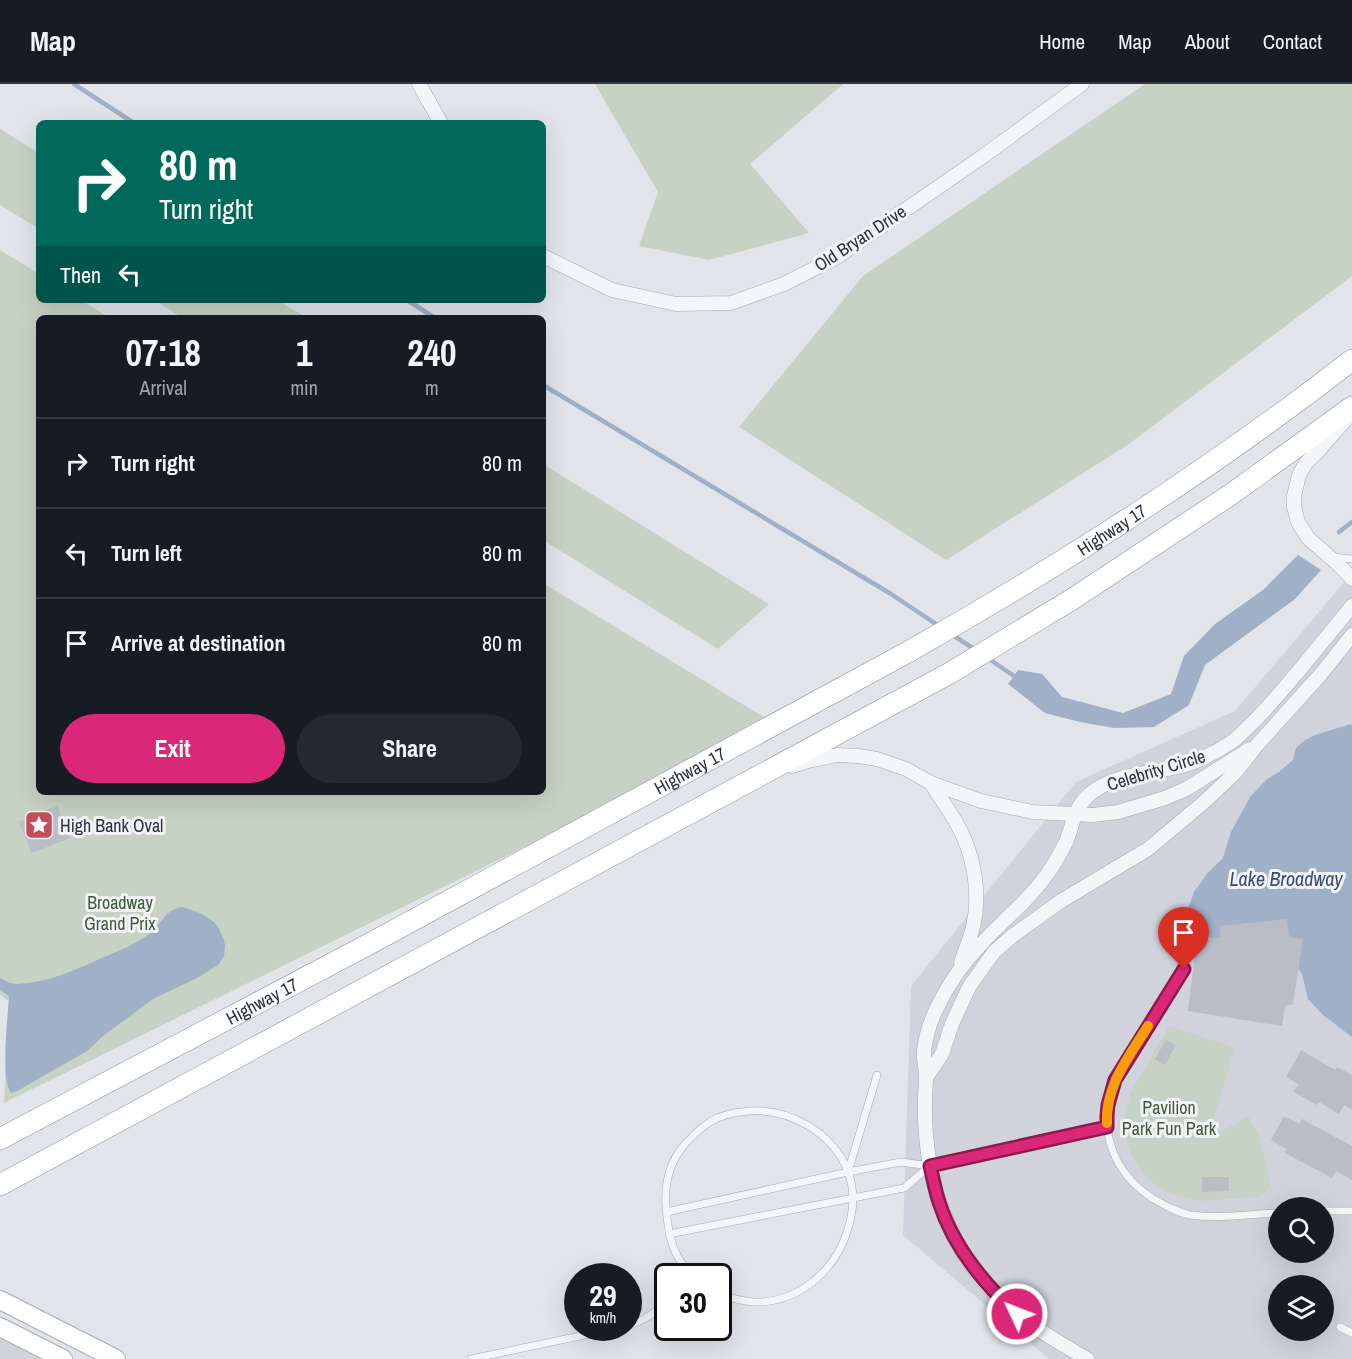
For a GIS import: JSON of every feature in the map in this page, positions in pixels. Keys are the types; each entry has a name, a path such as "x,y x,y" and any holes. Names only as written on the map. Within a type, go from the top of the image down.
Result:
{"highway":[{"name":"Highway 17","path":"0,1139 371,943 987,608 1138,513 1248,437 1352,360"},
{"name":"Highway 17","path":"0,1185 950,673 1071,600 1230,495 1352,407"}],"main road":[{"path":"0,1198 22,1173"},
{"path":"0,1300 116,1359"},
{"path":"0,1327 63,1359"}],"street":[{"path":"419,84 439,120"},
{"name":"Old Bryan Drive","path":"546,257 612,290 676,304 731,303 784,284 837,257 982,157 1082,84"},
{"path":"1352,412 1306,463 1299,474 1294,496 1298,522 1308,538 1352,579"},
{"name":"Celebrity Circle","path":"1087,1359 1045,1334 996,1295 980,1277 951,1232 939,1202 930,1166 925,1128 927,1076 923,1052 930,1025 958,970 996,928 1025,902 1043,880 1066,843 1079,804 1105,784 1121,778 1200,760 1232,742 1267,709 1352,606"},
{"name":"Celebrity Circle","path":"927,1076 942,1054 952,1024 969,987 994,952 1061,901 1148,849 1203,803 1235,773 1352,635"},
{"path":"752,779 808,761 837,755 858,756 877,759 906,769 930,783 981,801 1033,812 1093,815 1118,812 1165,798 1186,789 1257,745"},
{"path":"930,783 957,824 970,853 975,883 976,903 973,927 958,970"}],"lane":[{"path":"1328,556 1352,559"},
{"path":"1184,969 1115,1080 1107,1116 1112,1149 1120,1167 1138,1189 1169,1208 1187,1214 1210,1217 1268,1214"},
{"path":"848,1172 878,1075"},
{"path":"680,1263 669,1234 665,1194 671,1164 687,1141 710,1122 725,1116 758,1111 790,1116 816,1131 840,1156 848,1172 853,1198 852,1214 842,1246 828,1269 800,1290 770,1301 754,1302 732,1297"},
{"path":"666,1212 848,1172 901,1162 930,1166 1107,1127"},
{"path":"669,1234 904,1188 930,1166"},
{"path":"1334,1211 1352,1211"},
{"path":"642,1322 654,1313"},
{"path":"1340,1327 1352,1333"},
{"path":"471,1359 564,1339"}],"shaded area":[{"path":"1352,573 1352,1359 1049,1359 903,1235 911,986 1076,782 1235,711"},
{"path":"0,1327 63,1359 0,1359"}],"green space":[{"path":"595,84 843,84 750,164 809,233 709,260 639,246 658,192"},
{"path":"1145,84 1352,84 1352,276 1129,444 946,560 739,427 863,276"},
{"path":"0,129 36,151 36,227 0,205"},
{"name":"Broadway Grand Prix","path":"0,250 36,272 36,303 86,303 105,315 36,315 36,795 546,795 546,585 775,724 4,1103 9,1001 0,995"},
{"path":"159,303 282,303 302,315 178,315"},
{"path":"546,466 769,604 718,649 546,542"},
{"name":"Pavilion Park Fun Park","path":"1169,1026 1235,1048 1211,1128 1221,1132 1248,1116 1260,1138 1270,1182 1268,1190 1259,1197 1198,1201 1166,1191 1148,1179 1132,1156 1125,1137 1125,1116 1131,1092"}],"water":[{"path":"1298,555 1321,570 1295,599 1205,665 1189,705 1154,727 1114,728 1045,713 1008,684 1018,670 1042,674 1062,697 1123,713 1171,694 1184,656 1215,624 1263,590"},
{"name":"Lake Broadway","path":"1351,724 1352,1037 1323,1015 1308,999 1302,974 1285,950 1215,941 1200,932 1186,914 1194,892 1223,858 1231,832 1250,797 1267,779 1293,760 1296,748 1305,740"},
{"path":"183,907 200,913 218,927 225,946 224,956 219,964 199,977 153,999 103,1036 87,1051 11,1093 5,1061 9,996 0,990 0,978 17,984 28,983 71,971 137,942 148,935 171,911"}],"building":[{"path":"57,806 70,838 32,853 19,822"},
{"path":"1287,919 1289,937 1303,939 1293,1004 1285,1006 1282,1026 1188,1011 1197,939 1220,938 1220,926"},
{"path":"1166,1040 1176,1045 1165,1065 1155,1059"},
{"path":"1301,1050 1335,1070 1337,1067 1352,1075 1352,1110 1344,1105 1339,1114 1319,1102 1317,1105 1294,1092 1298,1084 1286,1077"},
{"path":"1284,1116 1299,1124 1302,1119 1352,1146 1352,1180 1336,1171 1332,1178 1285,1153 1286,1149 1271,1140"},
{"path":"1202,1177 1229,1177 1229,1191 1202,1192"}],"waterway":[{"path":"74,84 129,120"},
{"path":"412,303 430,315"},
{"path":"546,387 891,594 939,626"},
{"path":"1339,532 1352,522"},
{"path":"951,634 977,651"},
{"path":"986,657 1017,678"}],"slow traffic":[{"path":"1107,1123 1108,1105 1115,1080 1148,1026"}],"place":[{"name":"High Bank Oval","path":"39,825"}],"route":[{"path":"1017,1314 980,1277 951,1232 939,1202 930,1166 1107,1127 1108,1105 1115,1080 1184,969"}]}
